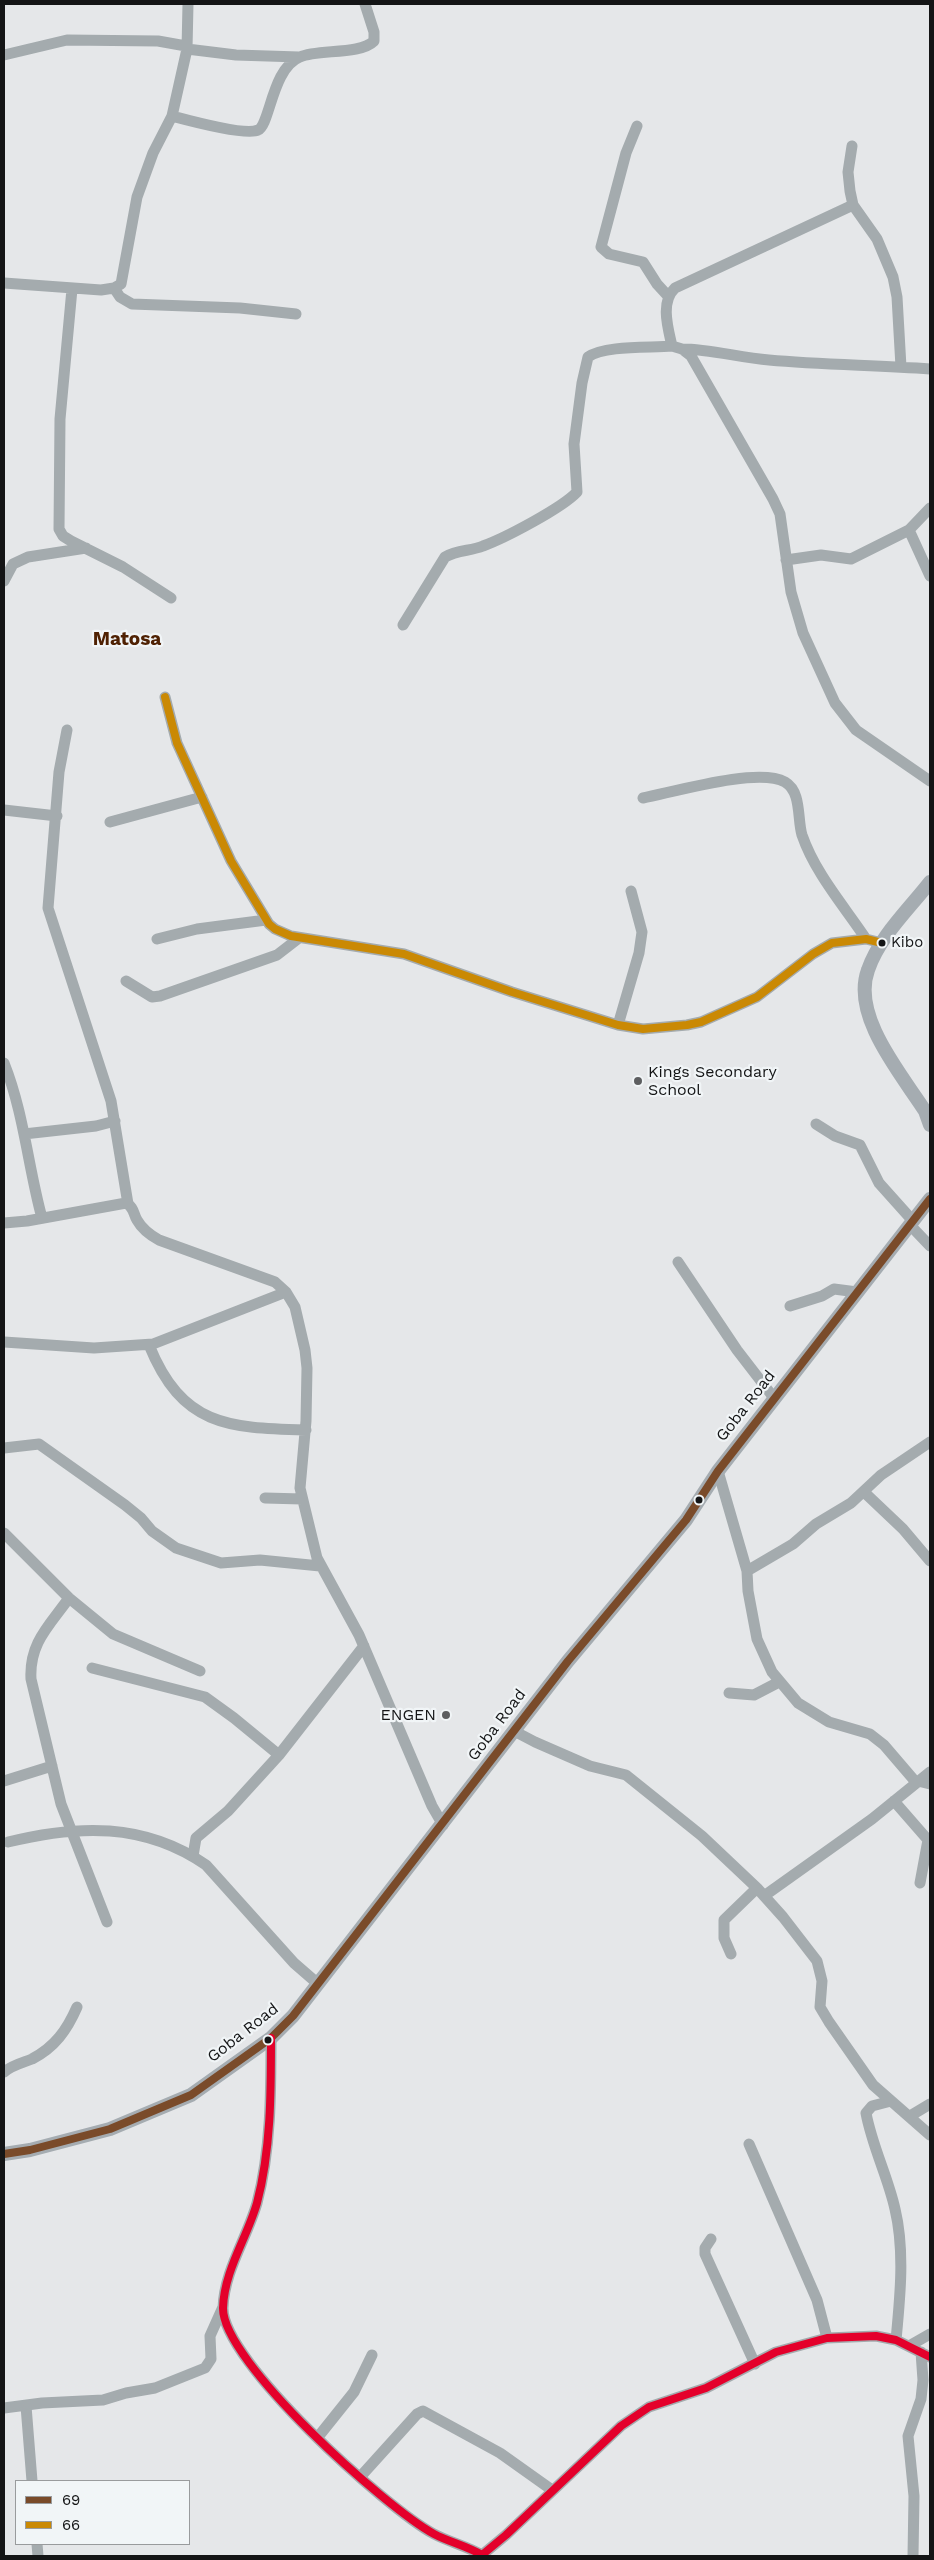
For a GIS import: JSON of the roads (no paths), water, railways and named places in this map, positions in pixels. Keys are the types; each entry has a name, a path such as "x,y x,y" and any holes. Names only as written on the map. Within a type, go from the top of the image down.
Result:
{"main road":[{"path":"930,882 882,943 867,970 865,995 867,1010 874,1030 925,1112 930,1125"},
{"name":"Goba Road","path":"4,2154 30,2150 110,2129 191,2095 270,2038 303,2006 317,1983 443,1825 514,1731 686,1520 718,1471 930,1199"}],"street":[{"path":"4,283 72,288 114,288 121,284 124,276 137,197 153,153 172,116 186,47 188,4"},
{"path":"4,55 68,40 158,41 236,55 299,57 371,44 374,40 374,32 365,4"},
{"path":"172,116 209,125 252,132 260,130 265,124 275,88 285,71 299,57"},
{"path":"636,126 626,153 601,247 609,254 643,262 657,284 668,296 667,319 677,348 691,356 773,498 780,514 791,592 803,633 835,703 856,730 930,781"},
{"path":"852,146 848,172 853,205 877,239 892,278 897,297 901,367"},
{"path":"668,296 685,282 722,267 853,205"},
{"path":"72,288 60,418 61,492 59,524 63,536 122,567 170,598"},
{"path":"114,288 120,297 132,304 240,308 296,314"},
{"path":"403,625 445,557 498,539 565,504 577,492 574,444 582,383 588,357 594,353 608,350 698,349 764,360 823,365 930,369"},
{"path":"786,560 821,555 849,560 909,530 930,508"},
{"path":"909,530 930,576"},
{"path":"4,581 13,564 28,557 86,548"},
{"path":"165,697 178,743 231,861 266,920 275,930 299,938 404,954 512,992 618,1025 642,1029 701,1022 758,997 823,947 839,941 866,939 882,943"},
{"path":"67,730 59,772 57,816 48,886 48,908 115,1121 128,1204 140,1224 159,1240 280,1285 295,1307 306,1359 306,1430 300,1482 302,1499 320,1566 364,1646 423,1785 443,1825"},
{"path":"643,798 733,780 762,778 777,779 787,783 796,793 801,831 810,856 866,939"},
{"path":"110,822 202,797"},
{"path":"4,810 57,816"},
{"path":"618,1025 639,953 642,932 631,891"},
{"path":"157,939 197,928 266,920"},
{"path":"126,981 152,997 160,996 277,956 299,938"},
{"path":"4,1063 17,1099 42,1218"},
{"path":"24,1134 96,1126 115,1121"},
{"path":"816,1124 836,1136 860,1145 878,1183 930,1246"},
{"path":"4,1223 128,1204"},
{"path":"678,1262 737,1350 774,1398"},
{"path":"790,1306 822,1296 834,1289 857,1292"},
{"path":"4,1342 94,1348 149,1345 168,1340 286,1292"},
{"path":"149,1345 162,1374 197,1411 207,1418 227,1424 306,1430"},
{"path":"747,1571 792,1544 816,1524 838,1512 864,1492 881,1475 930,1442"},
{"path":"4,1448 39,1444 126,1505 163,1540 189,1554 221,1563 260,1560 320,1566"},
{"path":"718,1471 747,1571 757,1639 766,1662 779,1682 798,1703 818,1716 829,1722 870,1734 884,1745 917,1781 930,1784"},
{"path":"864,1492 904,1530 930,1561"},
{"path":"265,1498 302,1499"},
{"path":"4,1533 69,1598 113,1634 200,1671"},
{"path":"69,1598 37,1642 31,1660 32,1685 61,1804 107,1922"},
{"path":"193,1856 196,1838 228,1811 279,1754 364,1646"},
{"path":"92,1668 211,1700 279,1754"},
{"path":"729,1693 754,1694 779,1682"},
{"path":"514,1731 590,1766 626,1775 702,1836 760,1892 817,1962 822,1974 820,2006 823,2013 873,2084 930,2135"},
{"path":"4,1781 52,1766"},
{"path":"731,1954 724,1938 724,1920 760,1892 894,1801 930,1772"},
{"path":"894,1801 928,1838 920,1883"},
{"path":"8,1842 71,1830 95,1829 145,1837 193,1856 206,1865 288,1956 317,1983"},
{"path":"4,2072 34,2058 55,2044 63,2034 76,2007"},
{"path":"4,2408 42,2403 104,2400 128,2392 155,2388 205,2368 211,2359 210,2336 223,2307 231,2271 257,2202 268,2136 271,2095 270,2038"},
{"path":"891,2101 872,2106 866,2113 895,2208 900,2232 900,2287 896,2340"},
{"path":"910,2116 930,2104"},
{"path":"749,2144 817,2300 827,2338"},
{"path":"711,2239 705,2248 705,2254 755,2364"},
{"path":"223,2307 224,2319 232,2337 272,2393 361,2476 434,2534 482,2556 621,2426 640,2412 706,2388 776,2352 827,2338 876,2336 896,2340 926,2354 921,2399 908,2436 914,2496 913,2556"},
{"path":"909,2346 930,2334"},
{"path":"318,2437 348,2401 372,2356"},
{"path":"26,2406 32,2480"},
{"path":"361,2476 417,2414 423,2411 500,2453 552,2490"}],"place":[{"name":"Kibo","path":"882,943"},
{"name":"Kings Secondary School","path":"638,1081"},
{"name":"ENGEN","path":"446,1715"}],"district":[{"name":"Matosa","path":"127,639"}]}
